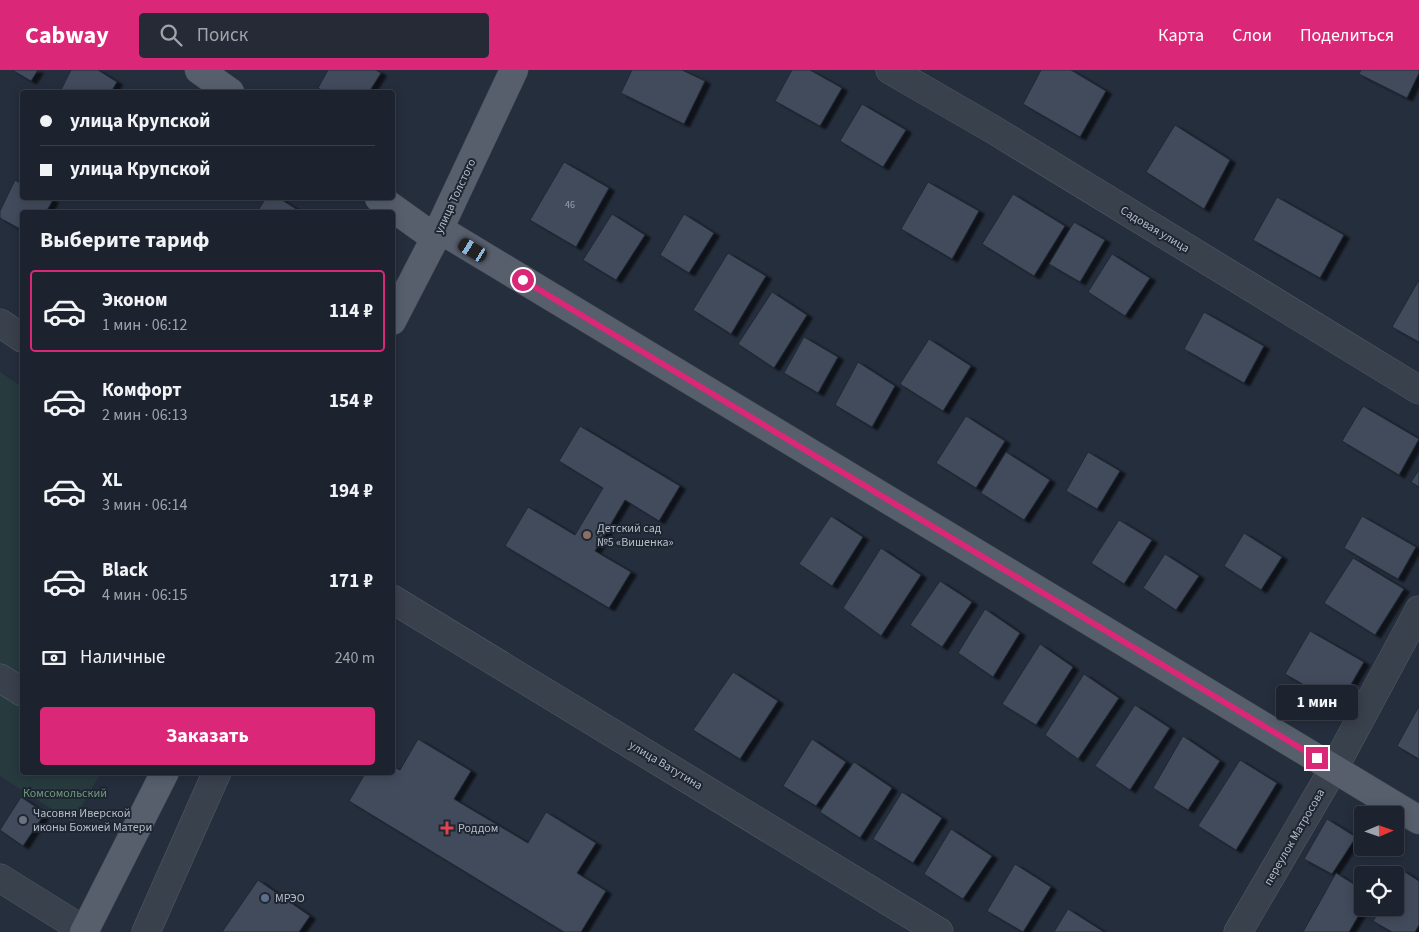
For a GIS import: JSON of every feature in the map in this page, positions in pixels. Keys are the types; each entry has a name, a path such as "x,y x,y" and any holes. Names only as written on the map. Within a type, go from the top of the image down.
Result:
{"main road":[{"path":"199,70 227,90"},
{"name":"улица Толстого","path":"395,315 437,234 514,70"},
{"path":"382,200 1419,820"},
{"path":"84,931 157,775"}],"street":[{"name":"Садовая улица","path":"890,70 994,130 1419,390"},
{"path":"0,323 20,337"},
{"name":"улица Ватутина","path":"395,601 939,932"},
{"name":"переулок Матросова","path":"1238,932 1334,768 1419,610"},
{"path":"0,678 20,691"},
{"path":"146,932 216,775"},
{"path":"0,878 84,931"}],"green space":[{"name":"Комсомольский","path":"0,372 20,386 20,775 100,775 72,822 0,776"}],"building":[{"path":"12,70 38,70 31,81"},
{"path":"71,70 98,70 117,82 112,90 61,90"},
{"path":"328,70 376,70 381,73 370,90 322,90 318,88"},
{"path":"632,70 682,70 705,81 684,124 621,93"},
{"path":"792,70 810,70 842,88 820,126 775,101"},
{"path":"1041,70 1071,70 1106,91 1080,137 1023,104"},
{"path":"1361,70 1419,70 1419,73 1407,98 1359,74"},
{"path":"862,104 906,130 883,167 840,141"},
{"path":"1175,125 1230,160 1204,209 1146,172"},
{"path":"564,162 609,188 576,247 530,220"},
{"path":"15,180 20,183 20,200 53,200 47,210 20,210 20,229 0,218 0,211"},
{"path":"928,182 979,211 952,259 901,229"},
{"path":"1013,194 1065,226 1034,276 982,244"},
{"path":"1277,197 1344,235 1320,278 1253,240"},
{"path":"265,200 282,200 298,210 258,210"},
{"path":"612,214 645,235 616,280 583,260"},
{"path":"684,214 714,233 689,273 660,255"},
{"path":"1074,222 1105,240 1080,282 1049,264"},
{"path":"728,253 766,276 731,334 693,310"},
{"path":"1112,254 1150,278 1125,316 1088,292"},
{"path":"1419,280 1419,342 1392,327"},
{"path":"772,292 807,315 774,368 738,344"},
{"path":"1204,312 1264,346 1244,383 1184,349"},
{"path":"804,337 838,357 818,393 784,373"},
{"path":"929,339 971,366 943,411 900,384"},
{"path":"858,362 895,386 872,427 835,405"},
{"path":"1363,406 1419,439 1399,475 1342,441"},
{"path":"966,416 1005,441 976,488 936,463"},
{"path":"580,426 680,486 659,521 625,500 595,551 631,572 609,608 505,546 528,507 575,535 603,488 559,461"},
{"path":"1006,452 1050,480 1024,520 981,493"},
{"path":"1088,452 1120,471 1097,509 1066,491"},
{"path":"1419,470 1419,487 1411,482"},
{"path":"831,516 863,537 832,586 799,564"},
{"path":"1362,516 1416,547 1398,579 1344,548"},
{"path":"1119,520 1152,540 1124,584 1091,563"},
{"path":"1244,533 1282,557 1261,590 1224,566"},
{"path":"881,548 921,575 881,636 843,608"},
{"path":"1165,554 1199,576 1176,610 1143,588"},
{"path":"1353,558 1404,589 1375,635 1324,603"},
{"path":"940,581 972,602 942,647 910,625"},
{"path":"985,609 1020,633 993,677 958,653"},
{"path":"1310,631 1364,662 1339,705 1285,674"},
{"path":"1040,644 1073,667 1036,725 1002,704"},
{"path":"733,672 778,701 740,759 693,730"},
{"path":"1084,674 1119,698 1078,759 1045,735"},
{"path":"1135,705 1170,728 1130,790 1095,766"},
{"path":"1419,706 1419,759 1397,746"},
{"path":"1183,736 1220,761 1188,810 1153,788"},
{"name":"Роддом","path":"418,739 471,771 454,799 528,843 546,812 596,843 577,873 606,891 581,932 564,932 349,801 364,775 395,775 395,768 400,770"},
{"path":"812,739 846,762 816,806 783,786"},
{"path":"1240,760 1277,783 1236,850 1198,826"},
{"path":"854,762 892,788 860,838 820,812"},
{"path":"902,792 942,818 913,863 873,839"},
{"name":"Часовня Иверской иконы Божией Матери","path":"21,797 45,813 23,846 0,830"},
{"path":"1327,819 1354,836 1354,840 1332,874 1304,859"},
{"path":"951,829 992,856 963,899 924,874"},
{"path":"1015,864 1051,887 1023,932 987,911"},
{"path":"1404,871 1419,881 1419,925 1415,932 1392,932 1373,921 1376,916 1404,916"},
{"path":"1336,873 1354,884 1354,916 1358,916 1349,932 1303,932"},
{"name":"МРЭО","path":"258,880 310,916 299,932 222,932"},
{"path":"1068,909 1104,932 1054,932"}],"place":[{"name":"Детский сад №5 «Вишенка»","path":"587,535"},
{"name":"Часовня Иверской иконы Божией Матери","path":"23,820"},
{"name":"Роддом","path":"447,828"},
{"name":"МРЭО","path":"265,898"}],"route":[{"path":"523,280 1317,758"}]}
